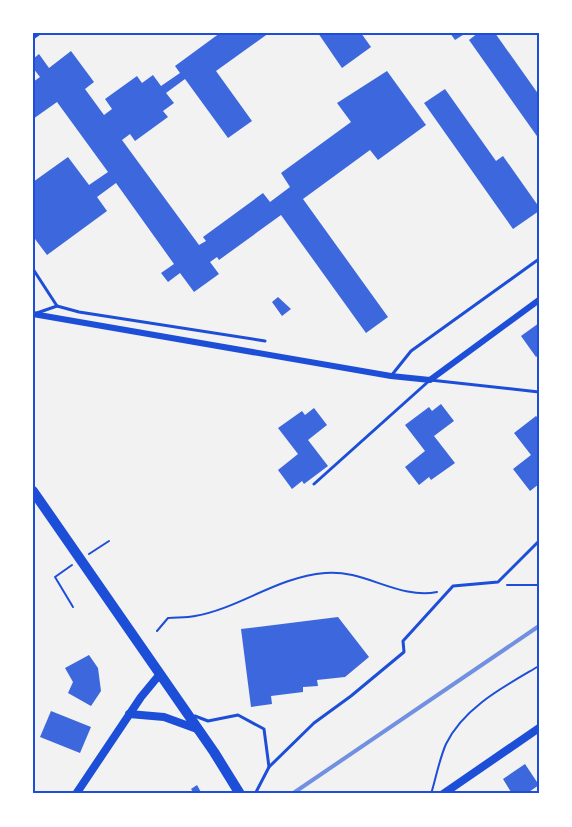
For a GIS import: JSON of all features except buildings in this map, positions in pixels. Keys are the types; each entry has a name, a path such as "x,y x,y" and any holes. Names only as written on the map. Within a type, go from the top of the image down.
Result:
{"highway":[{"path":"33,491 188,714 240,794"}],"street":[{"path":"34,314 391,376 430,380 539,300"},
{"path":"76,794 129,714 160,674"},
{"path":"129,714 164,717 198,730"},
{"path":"443,794 539,728"}],"lane":[{"path":"33,38 40,33"},
{"path":"391,376 411,351 539,259"},
{"path":"33,269 57,306"},
{"path":"34,314 57,306 78,312 265,341"},
{"path":"314,484 430,380 539,392"},
{"path":"255,794 269,767 314,723 404,652 404,641 453,586 498,582 516,567 539,541"},
{"path":"188,714 208,721 238,715 264,729 269,767"}],"path":[{"path":"157,631 168,618 195,616 277,583 325,573 352,573 392,588 434,593 453,586"},
{"path":"55,577 73,607"},
{"path":"507,585 539,585"},
{"path":"431,794 447,743 467,716 493,693 539,666"}],"railway":[{"path":"292,794 539,626"}]}
